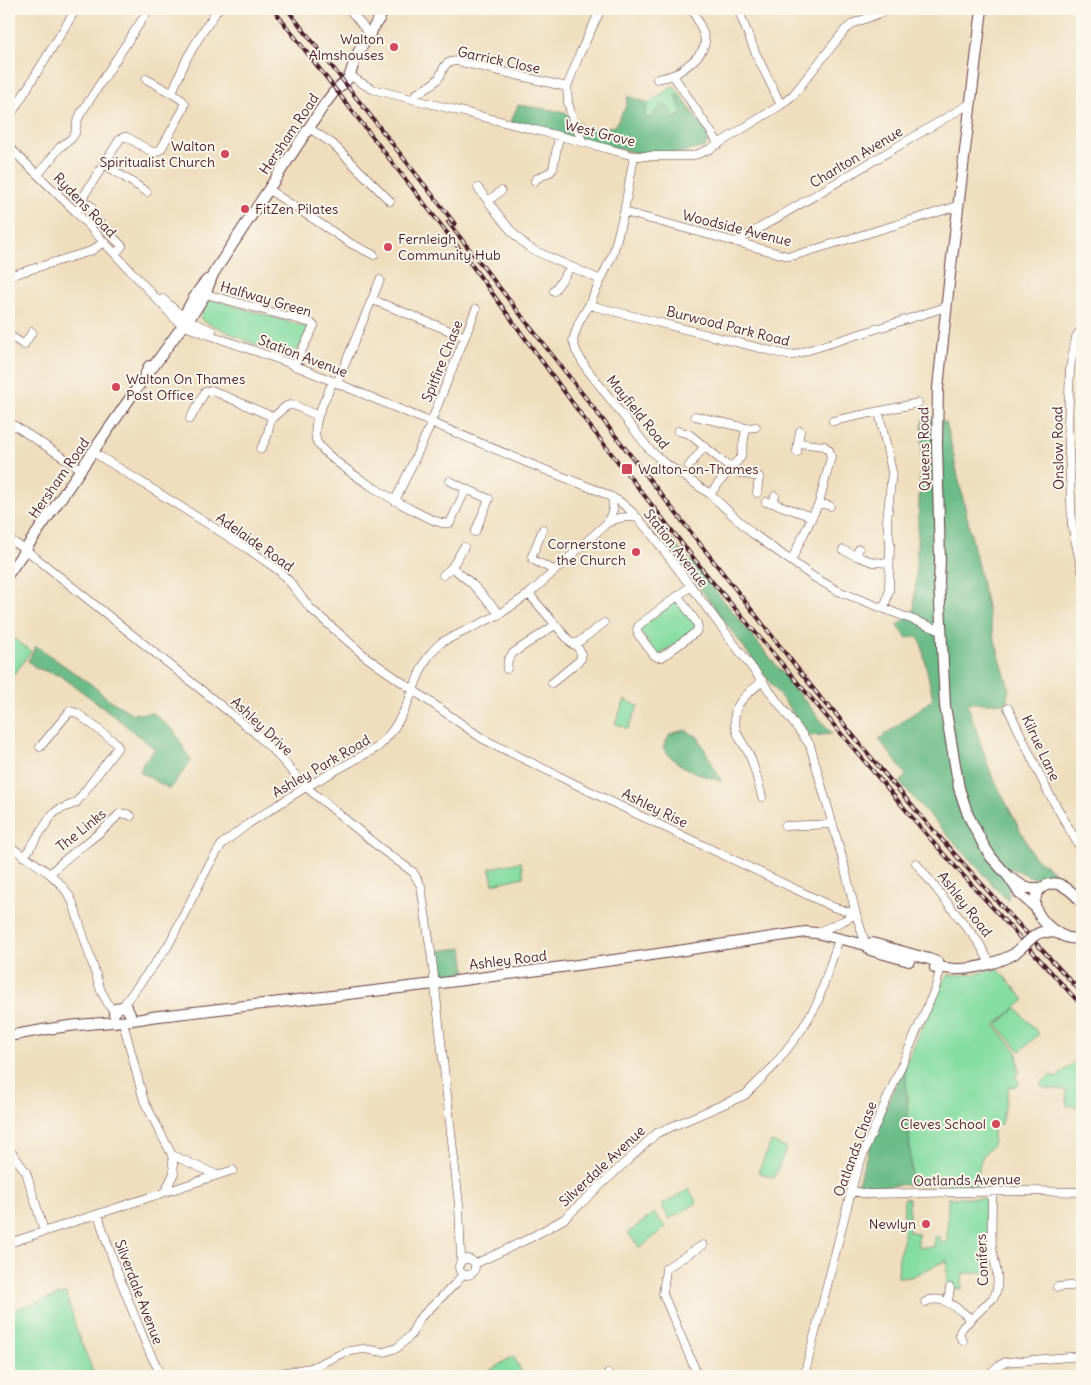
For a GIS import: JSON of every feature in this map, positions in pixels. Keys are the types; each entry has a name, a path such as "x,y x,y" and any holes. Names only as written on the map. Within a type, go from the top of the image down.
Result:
{"main road":[{"name":"Hersham Road","path":"9,573 147,372 153,368 178,332 184,322 191,300 201,293 329,98 350,75 356,56 385,9"},
{"name":"Queens Road","path":"982,9 938,388 939,582 945,706 959,788 968,815 991,857 1008,876 1020,894 1058,933"},
{"name":"Queens Road","path":"1008,876 1026,888 1041,888 1051,884 1060,885 1081,901"},
{"path":"1035,935 1040,924 1035,902 1041,888"},
{"path":"1035,935 1045,931 1078,938 1082,948"},
{"name":"Ashley Road","path":"122,1014 151,1017 434,984 792,934 816,933 866,945 870,950 934,968 959,969 1006,958 1014,954 1035,935"},
{"path":"9,1036 90,1024 122,1014"}],"street":[{"path":"9,118 76,9"},
{"path":"174,94 173,90 187,58 218,9"},
{"path":"349,9 370,33"},
{"path":"583,142 573,120 568,102 567,88 580,53 601,9"},
{"path":"658,79 673,75 703,51 705,42 692,9"},
{"path":"738,9 756,54 780,105"},
{"name":"West Grove","path":"350,75 372,89 634,156 692,156 719,144 780,105 797,91 845,30 859,21 891,9"},
{"path":"38,175 60,148 71,139 82,113 150,13"},
{"name":"Garrick Close","path":"414,99 416,94 435,83 444,66 452,61 567,88"},
{"path":"673,75 719,144"},
{"path":"76,212 83,197 120,139 127,137 152,152 156,152 160,150 183,110 185,104 182,100 146,79"},
{"name":"Charlton Avenue","path":"736,242 971,103"},
{"path":"309,128 333,144 390,201"},
{"path":"535,181 552,169 559,136"},
{"name":"Rydens Road","path":"9,147 184,322"},
{"name":"Mayfield Road","path":"634,156 624,212 613,254 579,322 573,340 576,351 586,368 648,449 710,494 752,533 812,576 838,591 942,631"},
{"path":"104,164 147,192"},
{"path":"478,188 521,242 533,250 600,280"},
{"path":"268,190 343,239 374,255"},
{"path":"488,201 501,191"},
{"path":"82,200 91,206 94,218 122,246 115,254"},
{"name":"Woodside Avenue","path":"624,212 788,256 958,206"},
{"path":"750,246 754,232"},
{"path":"9,276 91,251 104,242"},
{"path":"554,291 571,267"},
{"path":"380,280 373,300 318,416 315,429 318,446 338,463 395,502 445,524 453,519 466,489"},
{"name":"Halfway Green","path":"201,293 312,323 314,326 294,366"},
{"path":"373,300 465,337"},
{"name":"Burwood Park Road","path":"589,304 787,355 793,355 946,307"},
{"name":"Spitfire Chase","path":"395,502 432,422 476,309"},
{"name":"Station Avenue","path":"184,322 215,333 219,338 335,382 432,422 612,497 624,505 638,518 691,586 810,745 866,945"},
{"name":"Onslow Road","path":"1082,326 1076,337 1070,368 1068,426 1072,525 1082,571"},
{"path":"9,335 24,345 32,332"},
{"path":"190,419 205,392 212,390 273,417"},
{"path":"833,422 918,403"},
{"path":"261,449 273,417 280,410 290,405 318,416"},
{"path":"879,412 892,472 887,522 890,543 888,591 884,609"},
{"path":"695,416 746,428 756,426"},
{"path":"9,422 81,470"},
{"path":"710,494 741,458 746,428"},
{"path":"678,431 689,434 740,473 759,477 757,493"},
{"path":"791,561 819,503 830,456 829,450 824,446 798,447 800,431"},
{"path":"689,466 704,447"},
{"name":"Adelaide Road","path":"93,452 248,549 278,570 310,608 366,656 413,689"},
{"path":"450,481 489,498 475,532"},
{"path":"607,523 613,510 612,497"},
{"path":"771,500 812,517"},
{"path":"819,503 830,506"},
{"name":"Ashley Park Road","path":"122,1014 131,993 168,946 208,867 222,844 248,824 306,787 378,747 388,738 405,709 421,668 435,647 449,638 500,614 529,594 607,523 626,516 638,518"},
{"path":"543,530 532,556 533,560 554,570"},
{"name":"Ashley Drive","path":"9,540 25,550 254,732 275,752 306,787 380,848 413,872 420,886 432,959 434,984"},
{"path":"443,575 452,567 464,547"},
{"path":"843,550 858,552 873,562 889,564"},
{"path":"452,567 472,584 500,614"},
{"path":"678,596 697,623 698,628 696,632 662,657 657,657 638,634 637,629 639,625 691,586"},
{"path":"529,594 572,644 578,643 604,624"},
{"path":"507,669 508,659 512,653 555,625"},
{"path":"552,683 581,658 581,653 575,643"},
{"path":"498,657 508,659"},
{"path":"762,797 755,770 738,735 734,719 738,704 763,681"},
{"name":"Ashley Rise","path":"413,689 484,739 833,907 856,914"},
{"name":"Kilrue Lane","path":"1008,708 1047,790 1082,851"},
{"path":"24,857 52,815 58,810 76,803 118,747 116,743 72,711 64,717 40,747"},
{"name":"The Links","path":"50,874 60,863 110,826 119,814 131,816"},
{"path":"785,826 833,824"},
{"path":"9,846 50,874 69,893 101,991 110,1007 122,1014 144,1102 172,1155 174,1173 165,1192"},
{"name":"Ashley Road","path":"916,863 979,942 990,963"},
{"path":"816,933 843,922 856,914"},
{"name":"Silverdale Avenue","path":"475,1264 530,1238 564,1219 657,1133 745,1095 779,1059 800,1032 817,1004 839,938"},
{"name":"Oatlands Chase","path":"804,1376 856,1176 866,1147 935,989 941,967"},
{"path":"434,984 459,1205 461,1260 458,1267 463,1274 468,1275 473,1272 475,1264 472,1260 461,1260"},
{"path":"9,1149 26,1172 44,1232"},
{"path":"172,1155 217,1175"},
{"path":"9,1243 233,1170"},
{"name":"Oatlands Avenue","path":"852,1191 868,1194 1082,1192"},
{"name":"Conifers","path":"963,1341 960,1332 994,1297 997,1290 998,1281 992,1248 992,1192"},
{"name":"Silverdale Avenue","path":"98,1214 104,1237 132,1311 156,1366 163,1376"},
{"path":"698,1376 663,1294 666,1268 703,1245"},
{"path":"271,1376 280,1373 312,1372 345,1352 363,1349 384,1352 397,1348 411,1335 419,1319 463,1274"},
{"path":"1057,1287 1082,1285"},
{"path":"948,1302 950,1288"},
{"path":"925,1302 931,1299 938,1299 948,1302 971,1319"},
{"path":"990,1376 994,1369 1006,1362 1082,1356"}],"green space":[{"path":"674,86 679,93 676,95 682,112 679,116 671,119 669,108 657,110 651,118 644,117 648,103"},
{"path":"679,93 710,138 705,147 679,153 637,153 511,122 518,105 565,112 584,128 596,129 615,126 626,106 628,96 648,103 644,117 651,118 664,104 669,108 672,119 679,116 682,112 676,95"},
{"path":"211,299 309,328 292,361 203,321 200,317"},
{"path":"923,417 946,422 993,634 1009,689 1006,703 967,703 991,774 1034,857 1061,877 1034,878 1011,868 1008,901 900,783 906,775 879,739 933,699 921,642 916,636 907,638 897,625 914,612"},
{"path":"660,524 832,734 810,736 655,528"},
{"path":"675,602 679,603 696,624 695,629 660,655 656,655 639,629"},
{"path":"9,635 31,651 12,676 9,674"},
{"path":"36,646 92,685 108,699 133,714 153,713 174,731 191,761 170,789 140,772 143,763 155,749 61,676 36,668 28,661"},
{"path":"625,700 638,706 628,729 615,723"},
{"path":"685,730 698,737 722,782 681,765 663,747 670,734"},
{"path":"521,862 524,877 493,884 490,868"},
{"path":"463,948 466,972 439,977 436,951"},
{"path":"998,969 1025,1000 995,1025 1017,1052 1019,1074 1015,1077 1020,1083 1017,1086 1009,1087 1001,1124 993,1125 993,1145 982,1158 979,1168 978,1185 912,1184 905,1065 944,980 949,975 973,974"},
{"path":"1016,1008 1039,1034 1020,1051 997,1025"},
{"path":"1080,1057 1082,1060 1082,1113 1075,1106 1067,1106 1066,1090 1043,1088 1040,1084 1051,1075 1056,1078"},
{"path":"905,1065 912,1184 860,1188 857,1185 876,1128"},
{"path":"771,1142 786,1148 774,1178 758,1172"},
{"path":"689,1189 697,1203 669,1219 662,1205"},
{"path":"904,1198 909,1199 909,1232 918,1233 918,1247 934,1247 934,1237 940,1237 940,1242 947,1242 948,1198 984,1198 988,1202 989,1207 993,1273 963,1273 962,1289 947,1288 947,1260 911,1277 898,1277 899,1254 903,1243"},
{"path":"654,1213 666,1227 640,1248 628,1233"},
{"path":"66,1293 77,1332 95,1376 9,1376 9,1311"},
{"path":"513,1356 522,1372 516,1376 488,1376 486,1373"}],"railway":[{"path":"273,9 465,256 585,420 710,579 933,842 1082,1006"},
{"path":"287,9 455,224"},
{"path":"448,222 830,710"},
{"path":"828,704 920,815 1082,993"}],"place":[{"name":"Walton Almshouses","path":"394,47"},
{"name":"Walton Spiritualist Church","path":"225,154"},
{"name":"FitZen Pilates","path":"245,209"},
{"name":"Fernleigh Community Hub","path":"388,247"},
{"name":"Walton On Thames Post Office","path":"116,387"},
{"name":"Walton-on-Thames","path":"627,469"},
{"name":"Cornerstone the Church","path":"636,552"},
{"name":"Cleves School","path":"996,1124"},
{"name":"Newlyn","path":"926,1224"}]}
